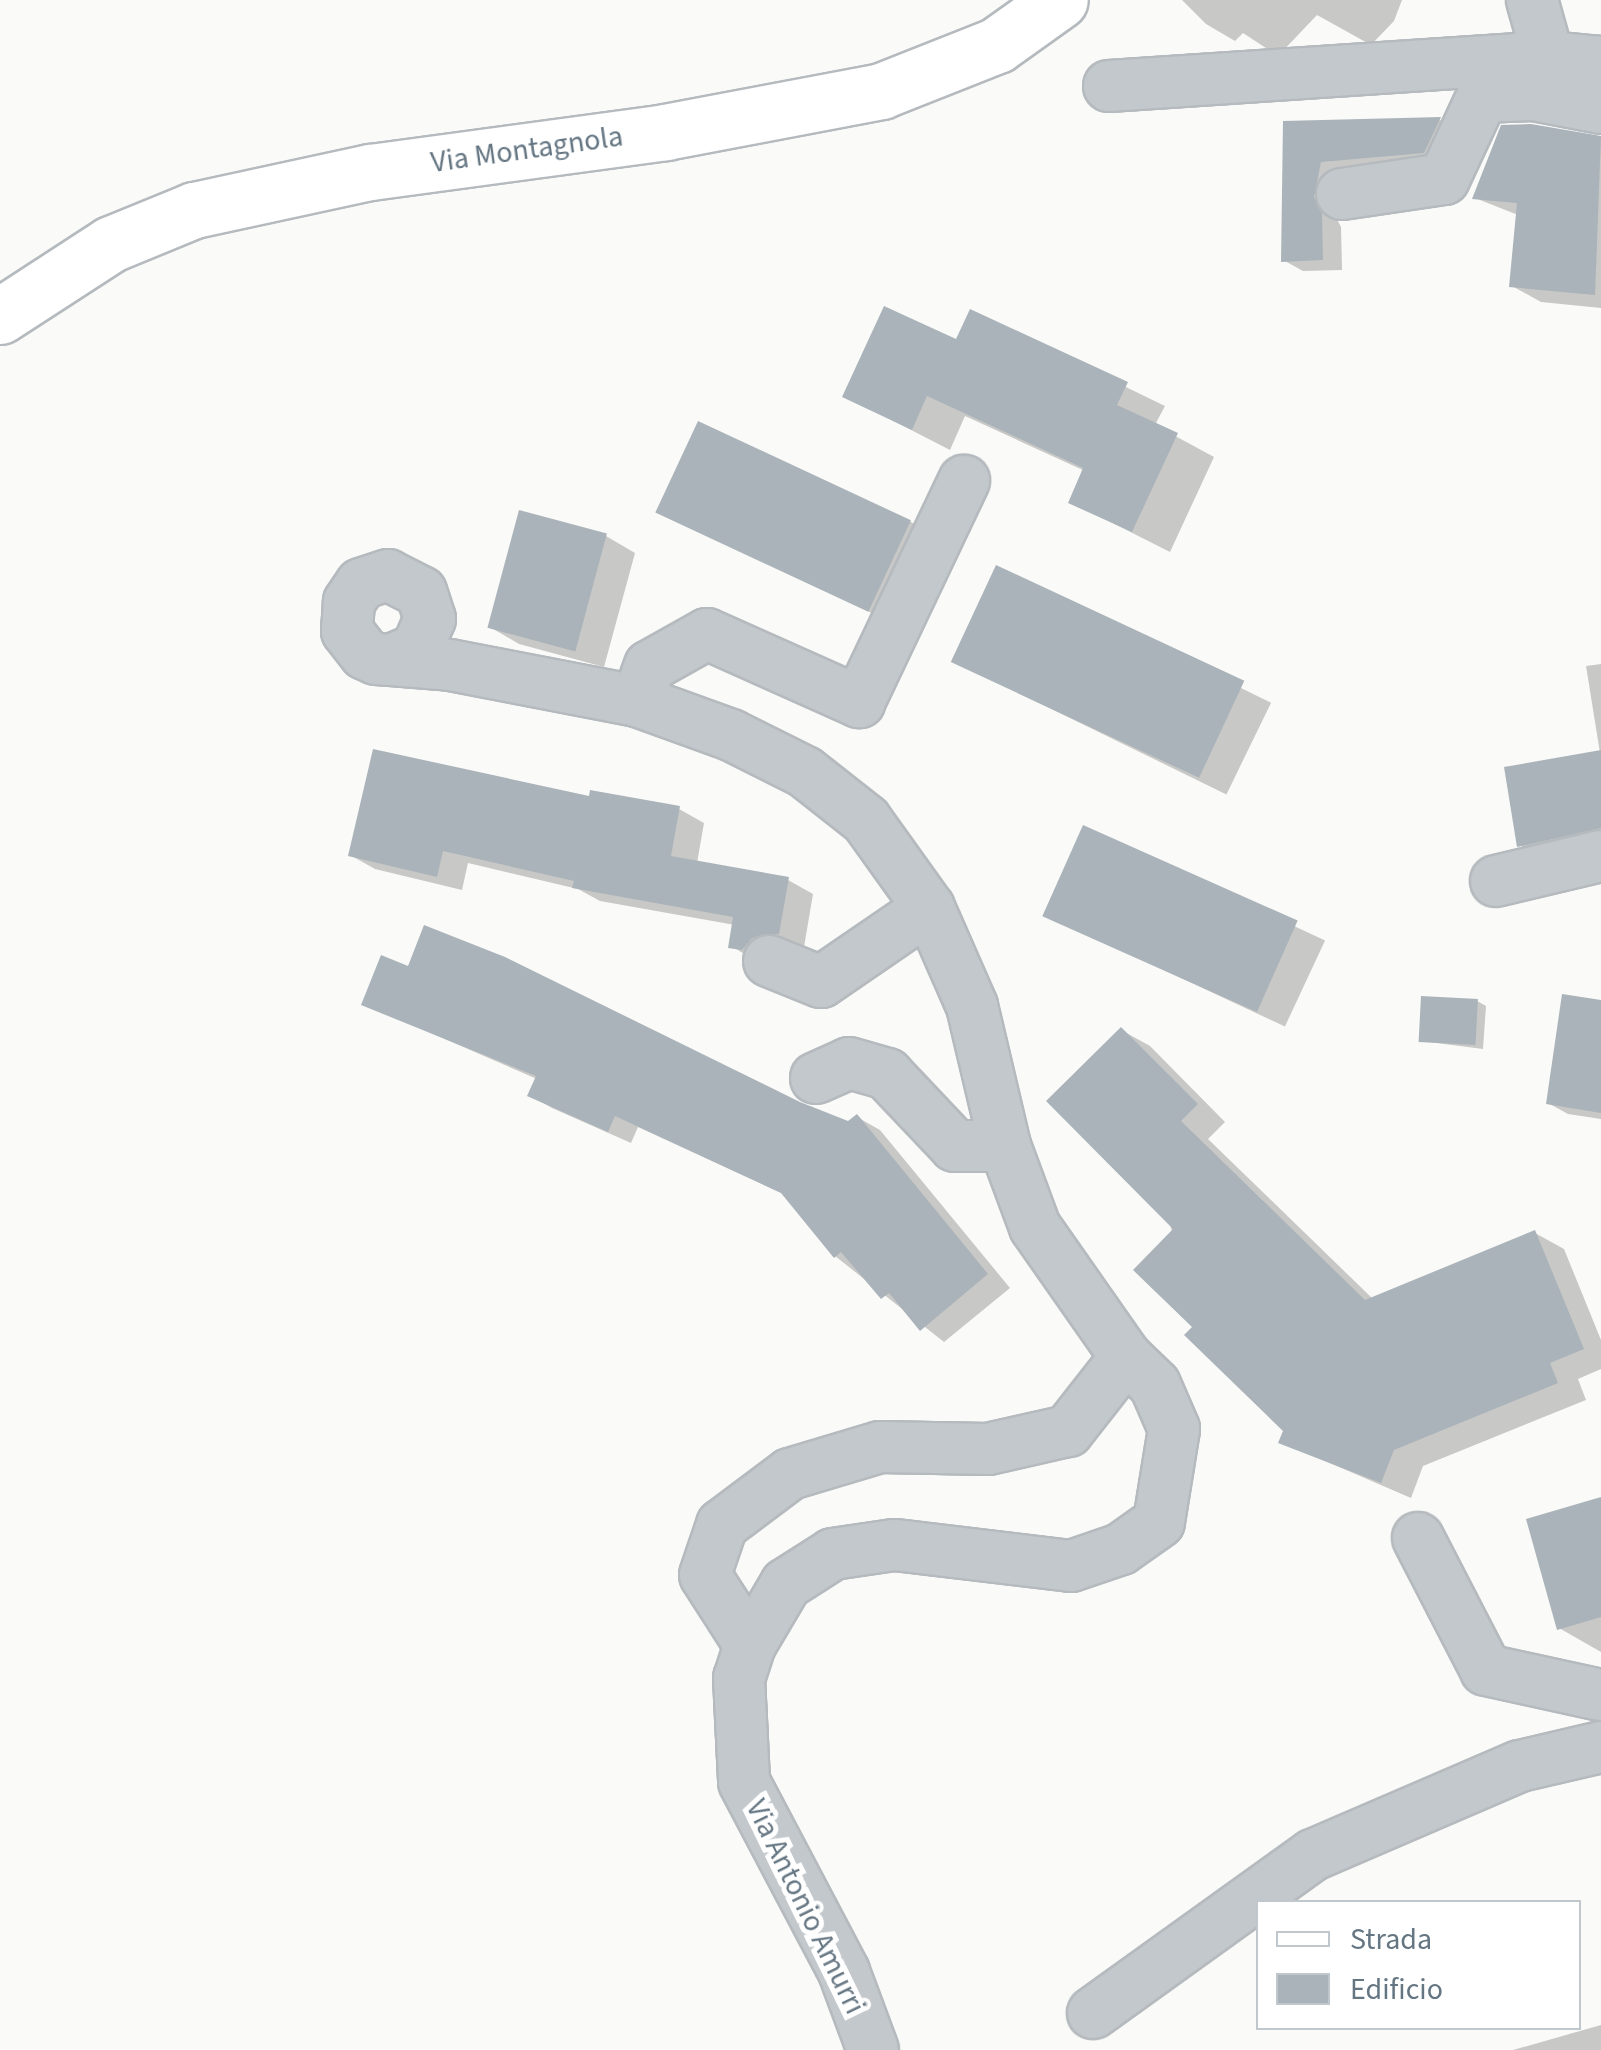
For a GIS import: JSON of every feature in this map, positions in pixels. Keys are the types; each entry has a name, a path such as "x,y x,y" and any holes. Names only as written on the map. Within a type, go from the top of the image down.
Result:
{"main road":[{"name":"Via Montagnola","path":"0,316 110,244 194,210 370,172 665,132 881,91 996,45 1060,0"}],"street":[{"path":"1532,0 1548,56"},
{"path":"1109,86 1548,56 1601,62"},
{"path":"1342,194 1444,179 1482,97 1533,95 1601,108"},
{"path":"637,701 650,666 706,634 859,702 964,481"},
{"path":"450,664 428,604 410,582 388,575 361,584 348,602 347,631 354,644 391,660 450,664 637,701 731,735 805,772 866,820 929,908 972,1006 1005,1146 1035,1227 1126,1356 1068,1431 988,1449 880,1446 790,1474 722,1525 704,1575 750,1644"},
{"path":"391,660 418,649 427,634 428,604"},
{"path":"1601,856 1519,886 1601,879"},
{"path":"768,961 821,982 929,908"},
{"path":"816,1078 849,1064 887,1074 955,1146 1005,1146"},
{"name":"Via Antonio Amurri","path":"873,2050 844,1972 744,1782 738,1678 750,1644 786,1584 833,1554 894,1545 1071,1566 1121,1549 1159,1522 1174,1430 1155,1385 1126,1356"},
{"path":"1418,1538 1486,1670 1601,1695"},
{"path":"1093,2012 1312,1855 1520,1766 1601,1747"}],"building":[{"path":"1441,117 1424,153 1321,162 1314,197 1322,214 1323,260 1281,262 1283,121"},
{"path":"1531,124 1601,136 1595,295 1509,287 1517,203 1472,199 1501,125"},
{"path":"884,306 956,339 970,309 1128,382 1117,405 1178,433 1132,532 1068,503 1083,468 927,396 912,430 842,397"},
{"path":"698,421 911,520 868,612 655,513"},
{"path":"519,510 607,534 575,651 487,628"},
{"path":"996,565 1244,681 1199,778 951,662"},
{"path":"373,749 589,796 590,790 680,806 671,856 789,877 779,934 752,938 742,950 728,948 733,917 572,888 574,881 443,851 437,877 348,856"},
{"path":"1601,750 1601,828 1517,847 1504,767"},
{"path":"1083,825 1298,921 1257,1012 1042,916"},
{"path":"424,925 505,957 800,1102 848,1121 857,1114 988,1274 920,1331 889,1293 881,1299 841,1252 834,1258 781,1193 615,1116 608,1132 527,1096 536,1076 361,1005 381,955 408,966"},
{"path":"1562,994 1601,1000 1601,1113 1546,1104"},
{"path":"1421,996 1478,999 1476,1045 1419,1042"},
{"path":"1121,1027 1198,1104 1181,1121 1365,1300 1535,1230 1584,1349 1550,1363 1558,1383 1394,1450 1381,1483 1278,1443 1283,1431 1184,1335 1192,1327 1133,1270 1173,1229 1046,1101"},
{"path":"1601,1497 1601,1617 1557,1630 1526,1519"}]}
